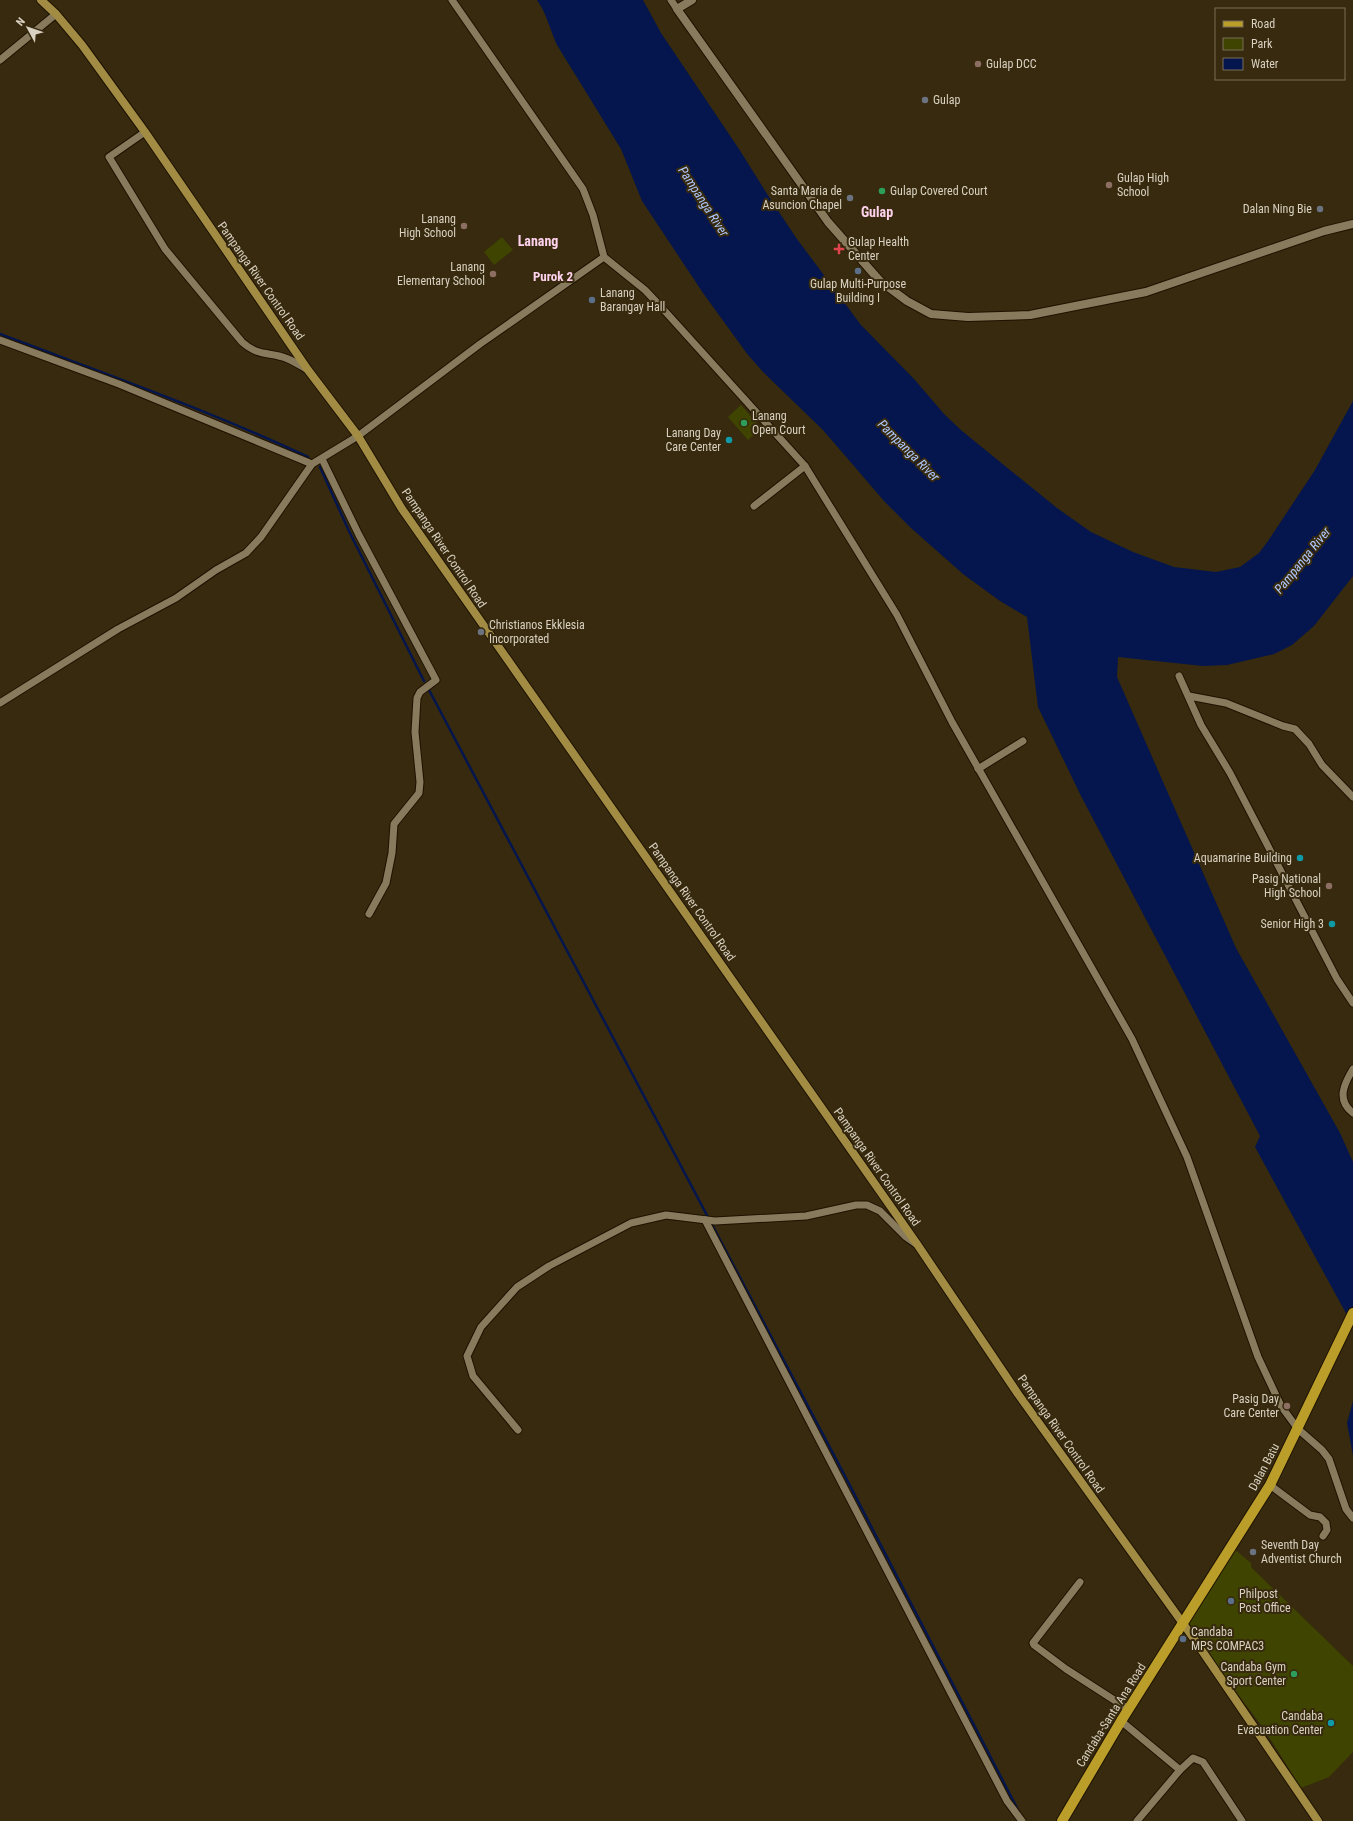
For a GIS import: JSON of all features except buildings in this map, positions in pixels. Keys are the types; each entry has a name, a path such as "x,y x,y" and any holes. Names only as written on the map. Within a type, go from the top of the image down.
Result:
{"main road":[{"name":"Pampanga River Control Road","path":"41,0 56,14 82,45 144,132 308,370 358,436 402,509 917,1244 1022,1400 1183,1624 1318,1821"},
{"name":"Dalan Batu","path":"1183,1624 1270,1485 1353,1313"},
{"name":"Candaba-Santa Ana Road","path":"1062,1821 1128,1709 1183,1624"}],"street":[{"path":"452,0 583,189 593,215 604,257 645,290 805,466 897,615 978,769 1132,1039 1187,1157 1258,1357 1281,1406 1298,1429 1322,1450 1329,1459 1346,1509 1353,1518"},
{"path":"671,0 828,222 880,280 907,301 931,314 968,317 1030,315 1146,292 1324,231 1353,224"},
{"path":"677,9 692,0"},
{"path":"0,60 56,14"},
{"path":"144,132 109,157 165,249 246,346 263,354 288,359 308,370"},
{"path":"0,703 118,629 176,598 216,570 246,553 261,537 312,464 358,436 480,344 604,257"},
{"path":"0,340 119,384 312,464"},
{"path":"322,459 359,535 436,680 420,692 417,698 415,732 420,782 419,794 394,824 392,853 386,883 369,914"},
{"path":"754,506 805,466"},
{"path":"1179,676 1202,725 1230,773 1336,980 1353,1003"},
{"path":"1189,696 1226,703 1283,726 1295,729 1309,744 1322,765 1353,797"},
{"path":"978,769 1023,741"},
{"path":"1353,1069 1343,1087 1343,1099 1347,1108 1353,1113"},
{"path":"518,1430 473,1376 468,1356 481,1327 517,1287 549,1266 631,1223 666,1215 709,1220 806,1216 856,1205 867,1205 880,1211 906,1237 917,1244"},
{"path":"709,1220 1007,1800 1022,1821"},
{"path":"1270,1485 1310,1515 1320,1517 1326,1523 1327,1530 1323,1536"},
{"path":"1080,1582 1033,1643 1066,1669 1128,1709"},
{"path":"1121,1721 1180,1770"},
{"path":"1140,1820 1180,1770 1193,1758 1203,1762 1242,1821"}],"green space":[{"path":"502,237 513,250 494,265 484,252"},
{"name":"Lanang Open Court","path":"741,405 761,428 748,440 728,417"},
{"path":"1233,1548 1251,1563 1251,1567 1353,1666 1353,1752 1329,1777 1301,1788 1264,1729 1185,1624"}],"water":[{"name":"Pampanga River","path":"537,0 643,0 661,33 797,239 861,325 915,380 944,414 962,431 1057,508 1091,532 1133,552 1174,567 1216,572 1240,567 1259,553 1268,541 1315,470 1353,401 1353,576 1314,626 1292,645 1274,654 1227,665 1203,666 1118,657 1117,677 1236,948 1340,1133 1353,1162 1353,1326 1255,1147 1260,1136 1081,796 1038,707 1027,617 1000,601 963,574 911,528 884,501 823,430 764,373 748,355 703,293 642,201 621,149 557,45 546,16"},
{"path":"1353,1401 1353,1456 1347,1423"}],"waterway":[{"path":"0,334 232,423 308,457"},
{"path":"320,467 349,531 424,681"},
{"path":"428,688 845,1476 1019,1812"}],"place":[{"name":"Gulap DCC","path":"978,64"},
{"name":"Gulap","path":"925,100"},
{"name":"Gulap High School","path":"1109,185"},
{"name":"Gulap Covered Court","path":"882,191"},
{"name":"Santa Maria de Asuncion Chapel","path":"850,198"},
{"name":"Dalan Ning Bie","path":"1320,209"},
{"name":"Lanang High School","path":"464,226"},
{"name":"Gulap Health Center","path":"839,249"},
{"name":"Gulap Multi-Purpose Building I","path":"858,271"},
{"name":"Lanang Elementary School","path":"493,274"},
{"name":"Lanang Barangay Hall","path":"592,300"},
{"name":"Lanang Open Court","path":"744,423"},
{"name":"Lanang Day Care Center","path":"729,440"},
{"name":"Christianos Ekklesia Incorporated","path":"481,632"},
{"name":"Aquamarine Building","path":"1300,858"},
{"name":"Pasig National High School","path":"1329,886"},
{"name":"Senior High 3","path":"1332,924"},
{"name":"Pasig Day Care Center","path":"1287,1406"},
{"name":"Seventh Day Adventist Church","path":"1253,1552"},
{"name":"Philpost Post Office","path":"1231,1601"},
{"name":"Candaba MPS COMPAC3","path":"1183,1639"},
{"name":"Candaba Gym Sport Center","path":"1294,1674"},
{"name":"Candaba Evacuation Center","path":"1331,1723"}],"district":[{"name":"Gulap","path":"877,212"},
{"name":"Lanang","path":"538,241"},
{"name":"Purok 2","path":"553,276"}]}
